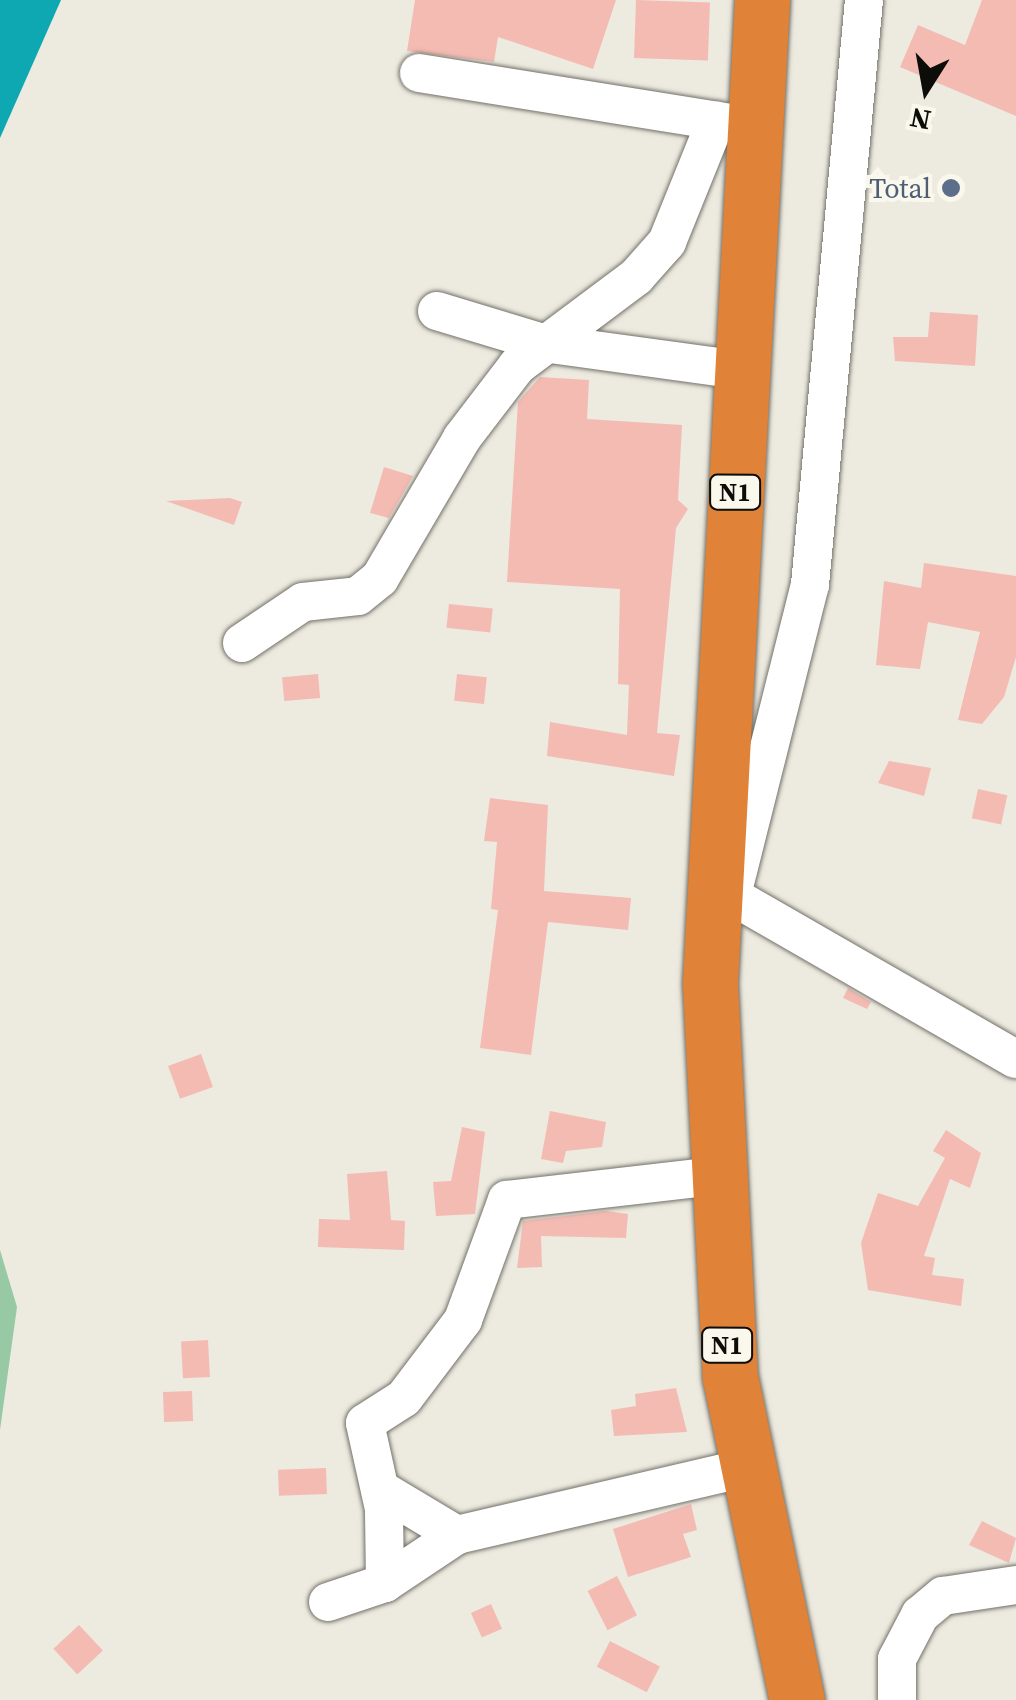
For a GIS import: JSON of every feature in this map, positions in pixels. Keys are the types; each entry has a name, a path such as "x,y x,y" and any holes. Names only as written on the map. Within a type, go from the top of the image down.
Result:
{"highway":[{"name":"N1","path":"762,0 735,124 741,370 710,984 715,1176 746,1468 797,1700"}],"street":[{"path":"710,984 810,585 864,0"},
{"path":"242,643 303,602 358,596 380,578 462,438 543,343 636,277 667,242 735,124 419,72"},
{"path":"437,311 543,343 741,370"},
{"path":"732,896 1016,1059"},
{"path":"385,1584 380,1489 365,1423 404,1398 462,1320 507,1200 715,1176"},
{"path":"328,1602 385,1584 456,1535 746,1468"},
{"path":"380,1489 456,1535"},
{"path":"897,1700 897,1659 920,1615 944,1596 1016,1585"}],"green space":[{"path":"0,1250 17,1307 0,1430"}],"water":[{"path":"0,0 61,0 0,138"}],"building":[{"path":"415,0 616,0 593,69 498,37 494,62 407,51"},
{"path":"636,0 710,3 708,61 634,58"},
{"path":"982,0 1016,0 1016,116 900,67 918,25 965,45"},
{"path":"930,312 978,315 975,366 895,361 893,337 928,337"},
{"path":"540,377 589,380 587,419 682,425 678,500 688,509 676,528 657,733 680,735 674,776 547,756 550,722 627,735 629,685 618,684 620,589 507,582 518,402"},
{"path":"384,467 413,476 389,518 370,513"},
{"path":"230,498 242,502 234,525 166,501"},
{"path":"924,563 1016,576 1016,657 1004,697 982,724 958,720 980,632 928,622 920,669 876,665 884,581 921,588"},
{"path":"449,604 493,609 490,632 446,628"},
{"path":"318,674 320,698 284,701 282,677"},
{"path":"457,674 487,677 484,704 454,701"},
{"path":"889,761 931,768 924,796 878,783"},
{"path":"978,789 1007,795 1001,825 972,818"},
{"path":"490,798 548,805 544,891 631,898 628,930 548,922 531,1055 480,1048 498,910 491,909 497,842 484,841"},
{"path":"848,988 871,1002 867,1009 843,998"},
{"path":"201,1054 213,1087 180,1099 168,1066"},
{"path":"550,1111 606,1122 602,1147 566,1151 563,1163 541,1159"},
{"path":"462,1127 485,1132 475,1214 436,1216 433,1182 451,1181"},
{"path":"946,1130 981,1153 970,1188 950,1179 924,1256 935,1258 932,1275 964,1279 961,1306 868,1290 861,1243 878,1193 918,1206 945,1158 933,1151"},
{"path":"387,1171 391,1220 405,1221 404,1250 318,1247 319,1219 350,1220 347,1174"},
{"path":"606,1211 628,1214 626,1238 541,1236 542,1267 517,1268 523,1221"},
{"path":"208,1340 210,1377 183,1378 181,1341"},
{"path":"676,1388 687,1432 614,1436 611,1410 636,1406 635,1394"},
{"path":"192,1391 193,1421 164,1422 163,1392"},
{"path":"326,1468 327,1494 279,1496 278,1470"},
{"path":"691,1504 697,1530 683,1534 691,1557 628,1577 613,1529"},
{"path":"982,1521 1016,1538 1009,1563 969,1545"},
{"path":"617,1576 637,1615 608,1630 588,1591"},
{"path":"491,1604 502,1629 482,1638 471,1613"},
{"path":"79,1625 103,1651 77,1674 53,1649"},
{"path":"610,1641 660,1666 647,1692 597,1667"}],"place":[{"name":"Total","path":"951,188"}]}
